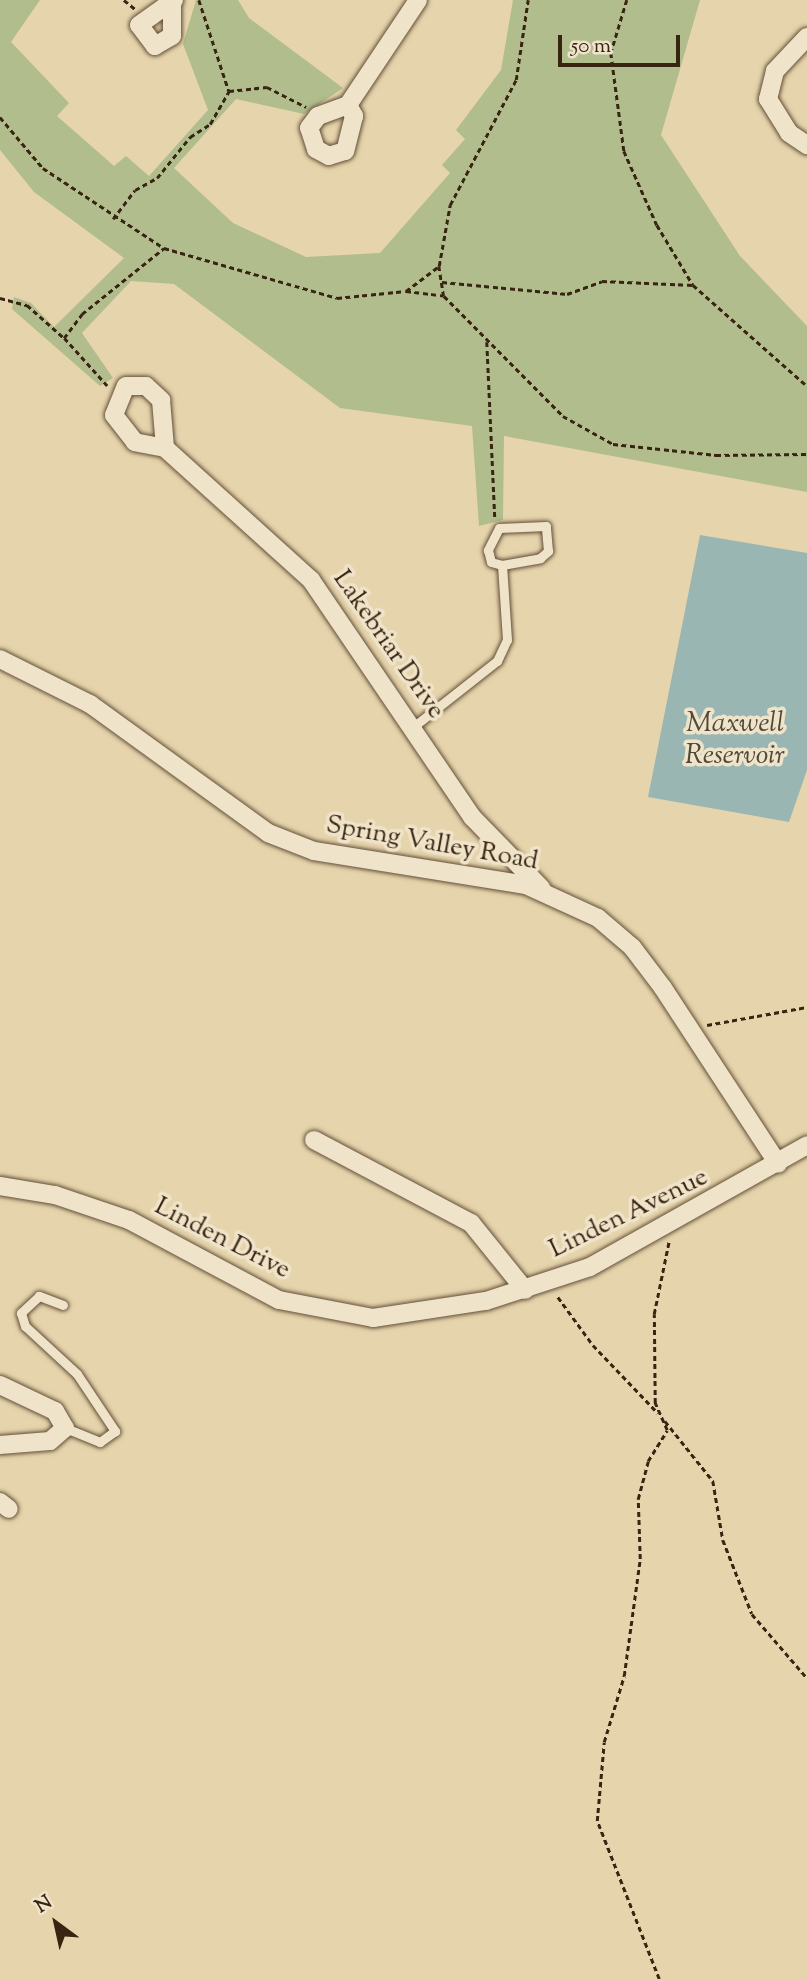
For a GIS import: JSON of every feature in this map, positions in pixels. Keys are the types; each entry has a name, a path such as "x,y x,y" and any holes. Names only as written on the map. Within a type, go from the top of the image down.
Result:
{"street":[{"path":"348,105 354,116 345,151 329,156 316,149 309,128 318,116 348,105 418,0"},
{"path":"807,37 775,71 768,99 789,133 807,145"},
{"path":"118,398 126,386 146,386 161,400 165,448"},
{"name":"Lakebriar Drive","path":"118,398 114,415 135,442 165,448 311,580 414,727 472,817 545,891"},
{"name":"Spring Valley Road","path":"0,659 90,704 268,833 314,851 545,891 598,918 632,947 690,1028 778,1164"},
{"path":"314,1140 471,1223 525,1290"},
{"name":"Linden Avenue","path":"464,1305 548,1283 670,1227 807,1145"},
{"name":"Linden Drive","path":"0,1186 55,1195 129,1220 239,1283 323,1312 396,1316 464,1305"},
{"path":"0,1385 55,1411 65,1428 50,1441 0,1445"}],"lane":[{"path":"535,523 546,526 549,538 540,558 502,565 491,562 488,550 499,528 535,523"},
{"path":"414,727 497,661 506,640 502,565"},
{"path":"63,1305 39,1296 22,1312 25,1326 77,1374 115,1431 100,1441 65,1428"}],"path":[{"path":"113,219 135,190 157,178 190,137 210,124 229,91 199,0"},
{"path":"528,0 516,80 450,205 439,266 444,296 486,342 563,416 612,444 716,455 807,454"},
{"path":"627,0 611,53 624,151 657,225 694,285 807,386"},
{"path":"229,91 267,87 318,116"},
{"path":"0,117 43,168 113,219 164,248 337,298 406,291 444,296"},
{"path":"64,338 82,314 164,248"},
{"path":"406,291 439,266"},
{"path":"442,282 567,293 602,281 694,285"},
{"path":"0,298 27,305 64,338 118,398"},
{"path":"486,342 492,509 499,528"},
{"path":"690,1028 807,1007"},
{"path":"659,1979 597,1821 604,1742 624,1676 640,1559 638,1499 648,1461 666,1438 654,1404 654,1314 670,1227"},
{"path":"548,1283 593,1345 660,1416 713,1481 723,1539 752,1614 807,1678"}],"green space":[{"path":"0,0 40,0 11,42 69,103 57,116 114,166 126,156 149,176 208,110 183,44 196,0 238,0 249,18 343,88 304,114 236,99 174,168 233,223 306,257 380,253 450,173 442,165 465,139 456,130 501,70 513,0 700,0 661,135 740,256 807,326 807,492 504,436 503,520 479,526 472,426 340,408 174,284 131,281 82,333 113,378 100,386 12,309 14,297 31,303 54,327 124,258 34,192 0,150"}],"water":[{"name":"Maxwell Reservoir","path":"700,535 807,553 807,770 789,822 648,797"}]}
